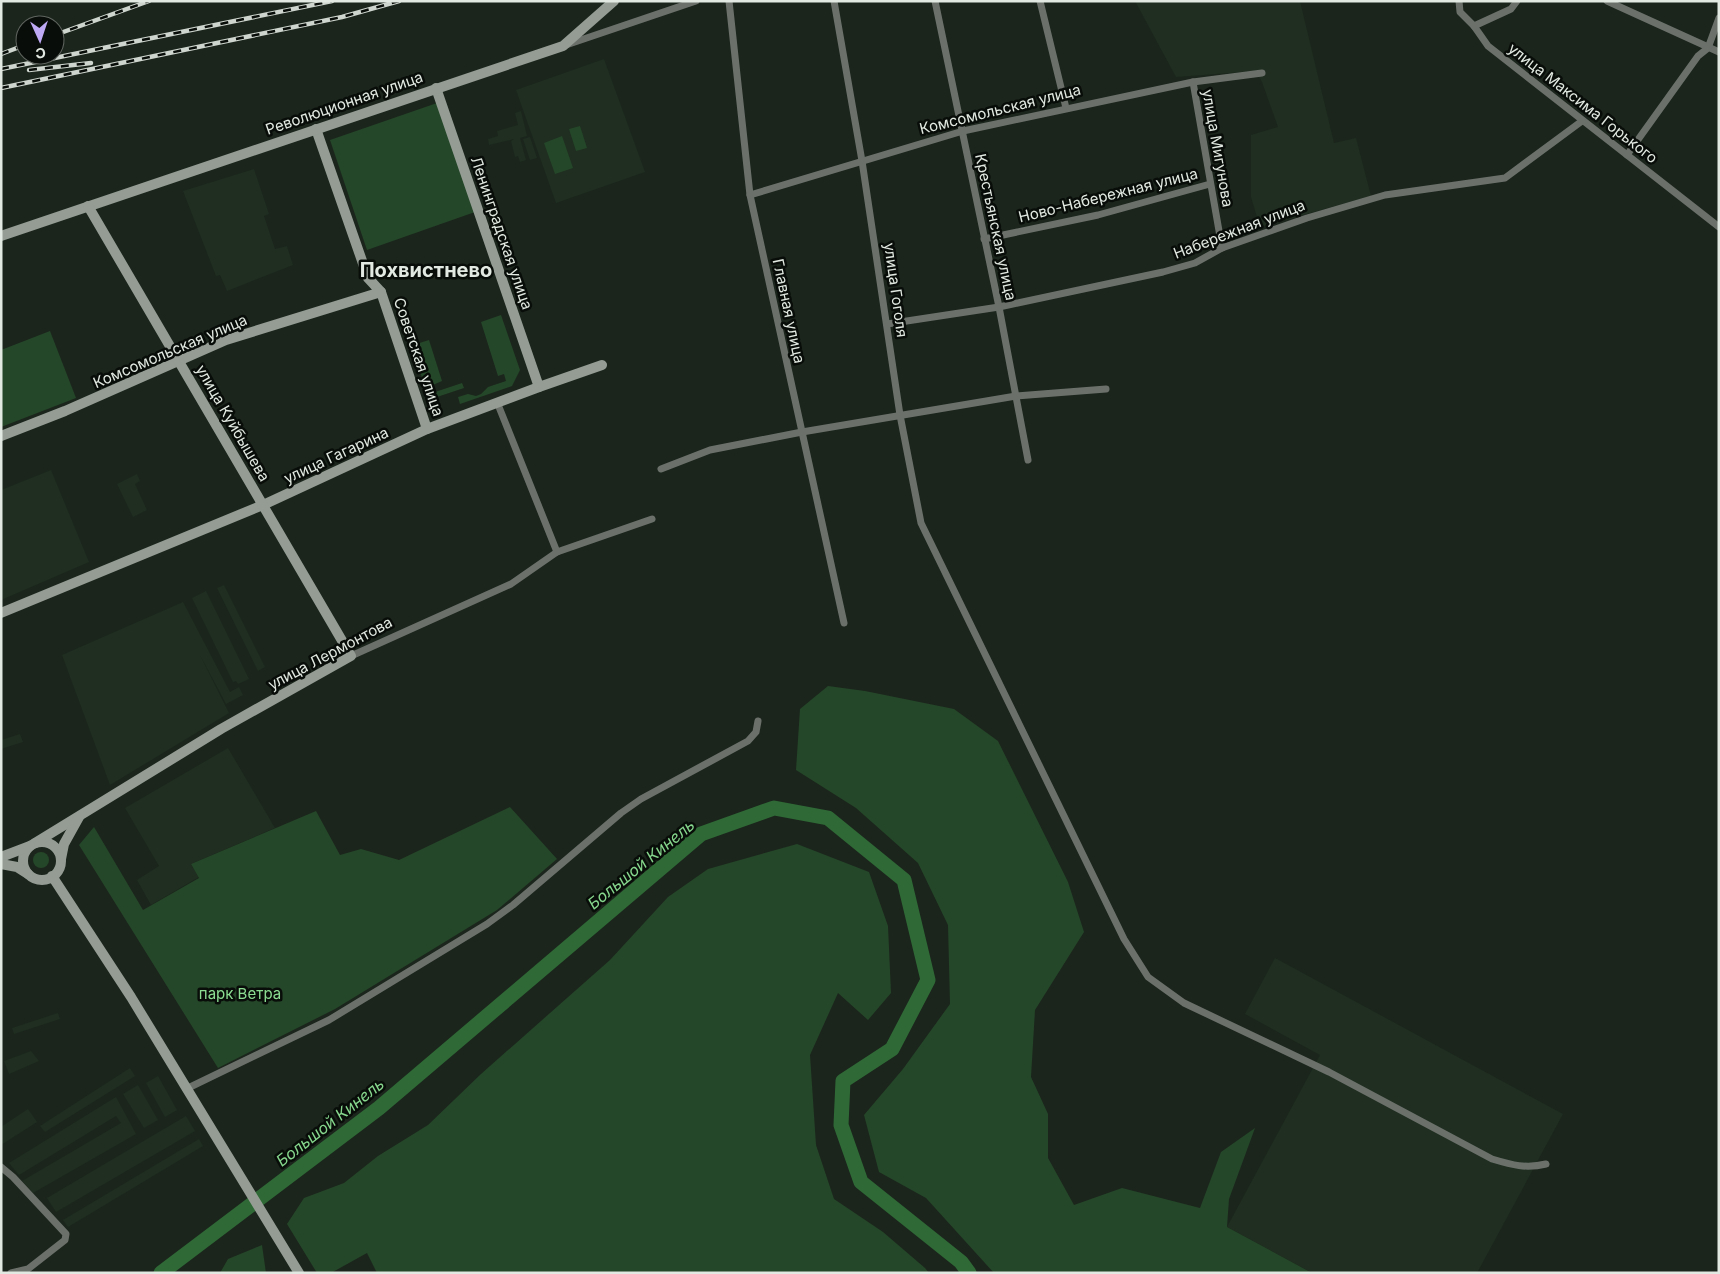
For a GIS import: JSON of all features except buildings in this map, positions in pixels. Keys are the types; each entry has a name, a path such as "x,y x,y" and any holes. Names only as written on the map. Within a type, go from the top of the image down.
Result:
{"street":[{"path":"563,46 614,1"},
{"name":"Революционная улица","path":"1,236 696,1"},
{"name":"Главная улица","path":"729,1 750,195 844,623"},
{"name":"улица Гоголя","path":"834,1 862,161 900,415 921,523 1124,939 1148,977 1184,1003 1330,1072 1492,1159 1532,1168 1546,1164"},
{"name":"Крестьянская улица","path":"935,1 999,308 1028,460"},
{"path":"1040,1 1066,108"},
{"name":"улица Максима Горького","path":"1459,1 1460,12 1474,26 1488,46 1719,228"},
{"path":"1474,26 1511,9 1517,1"},
{"path":"1612,3 1719,52"},
{"path":"1627,155 1698,56 1708,48 1719,18"},
{"name":"Комсомольская улица","path":"750,195 963,131 1193,82 1262,74"},
{"name":"улица Мигунова","path":"1193,82 1222,248"},
{"name":"Ленинградская улица","path":"436,88 539,387"},
{"name":"Набережная улица","path":"887,324 999,308 1162,272 1194,262 1222,248 1307,218 1385,195 1505,178 1582,121"},
{"name":"Советская улица","path":"316,128 368,278 381,292 427,429"},
{"name":"Ново-Набережная улица","path":"984,239 1098,215 1210,184"},
{"name":"улица Куйбышева","path":"88,206 351,656"},
{"name":"Комсомольская улица","path":"1,436 65,411 226,340 381,292"},
{"name":"улица Гагарина","path":"1,613 263,505 427,429 602,365"},
{"path":"661,469 710,450 802,432 1016,396 1106,389"},
{"path":"497,402 557,552"},
{"name":"улица Лермонтова","path":"1,857 32,845 221,729 351,656 511,584 557,552 652,519"},
{"path":"186,1089 329,1020 487,924 513,905 621,813 641,799 748,741 756,732 758,721"},
{"path":"1,864 17,868 40,879 52,876 60,866 64,844 79,816"},
{"path":"28,874 23,863 24,856 32,845 40,842 52,844 60,854 61,860"},
{"path":"52,876 131,997 299,1273"},
{"path":"1,1167 13,1177 66,1234 65,1240 28,1269 11,1273"}],"shaded area":[{"path":"1135,1 1300,1 1334,143 1356,138 1371,196 1260,227 1251,197 1251,135 1278,127 1262,82 1256,71 1176,77"},
{"path":"604,59 645,172 556,203 516,90"},
{"path":"521,111 527,136 520,138 526,160 520,162 518,156 515,157 511,141 514,139 489,145 488,139 498,136 497,131 518,125 515,113"},
{"path":"530,137 537,158 530,160 523,139"},
{"path":"254,169 269,214 264,216 275,249 287,246 293,265 227,291 220,275 216,276 183,191"},
{"path":"51,470 89,562 1,600 1,490"},
{"path":"137,474 140,481 135,484 147,510 133,517 117,484"},
{"path":"224,585 265,667 258,671 217,588"},
{"path":"206,591 249,679 238,684 236,681 233,682 192,598"},
{"path":"183,602 230,692 239,687 243,695 226,704 200,655 229,713 110,785 62,655"},
{"path":"20,734 23,742 1,749 1,740"},
{"path":"228,748 275,828 191,864 199,877 151,905 137,880 159,866 125,808"},
{"path":"1275,958 1563,1114 1477,1273 1312,1273 1227,1227 1320,1055 1245,1014"},
{"path":"58,1013 60,1019 14,1034 12,1028"},
{"path":"31,1051 39,1061 9,1074 4,1061"},
{"path":"130,1068 135,1076 45,1132 40,1126"},
{"path":"158,1076 177,1110 165,1117 146,1083"},
{"path":"138,1085 158,1120 144,1128 123,1094"},
{"path":"116,1097 136,1134 33,1193 22,1181 121,1123 116,1116 19,1175 9,1163"},
{"path":"28,1109 37,1122 1,1145 1,1127"},
{"path":"186,1116 195,1131 56,1212 47,1198"},
{"path":"199,1139 203,1146 68,1227 63,1220"}],"green space":[{"path":"437,103 475,212 367,250 330,140"},
{"path":"580,126 587,148 576,151 569,129"},
{"path":"562,136 573,168 555,174 544,143"},
{"path":"501,315 520,370 512,386 460,404 458,397 468,394 476,396 488,387 506,381 504,374 498,376 481,322"},
{"path":"50,331 76,398 1,427 1,350"},
{"path":"429,340 442,381 426,388 410,346"},
{"path":"462,383 464,388 431,399 429,394"},
{"path":"828,686 865,691 954,709 998,741 1068,882 1084,932 1035,1010 1031,1077 1048,1114 1048,1158 1074,1205 1122,1188 1200,1208 1221,1152 1255,1128 1229,1199 1227,1227 1312,1273 994,1273 926,1198 879,1172 864,1115 903,1069 950,1004 948,925 918,863 856,808 796,770 800,709"},
{"name":"парк Ветра","path":"510,807 557,859 497,910 335,1009 218,1068 79,845 94,827 143,910 199,878 191,864 316,811 340,855 361,849 399,860"},
{"path":"797,844 869,872 888,926 891,993 868,1020 838,993 810,1055 816,1145 834,1199 883,1232 929,1273 377,1273 367,1253 331,1273 317,1273 287,1224 304,1198 344,1183 378,1156 428,1125 481,1074 610,960 668,897 708,869"},
{"path":"41,852 47,854 49,860 47,866 41,868 35,866 33,860 35,854"},
{"path":"262,1245 266,1273 220,1273 228,1259"}],"waterway":[{"name":"Большой Кинель","path":"161,1273 379,1108 701,834 774,808 828,818 904,880 928,980 892,1049 843,1081 841,1125 861,1182 961,1262 969,1273"}],"railway":[{"path":"65,31 149,1"},
{"path":"1,69 332,1"},
{"path":"1,88 342,17 399,1"},
{"path":"1,54 15,49"},
{"path":"29,70 91,63"}],"district":[{"name":"Похвистнево","path":"426,270"}]}
